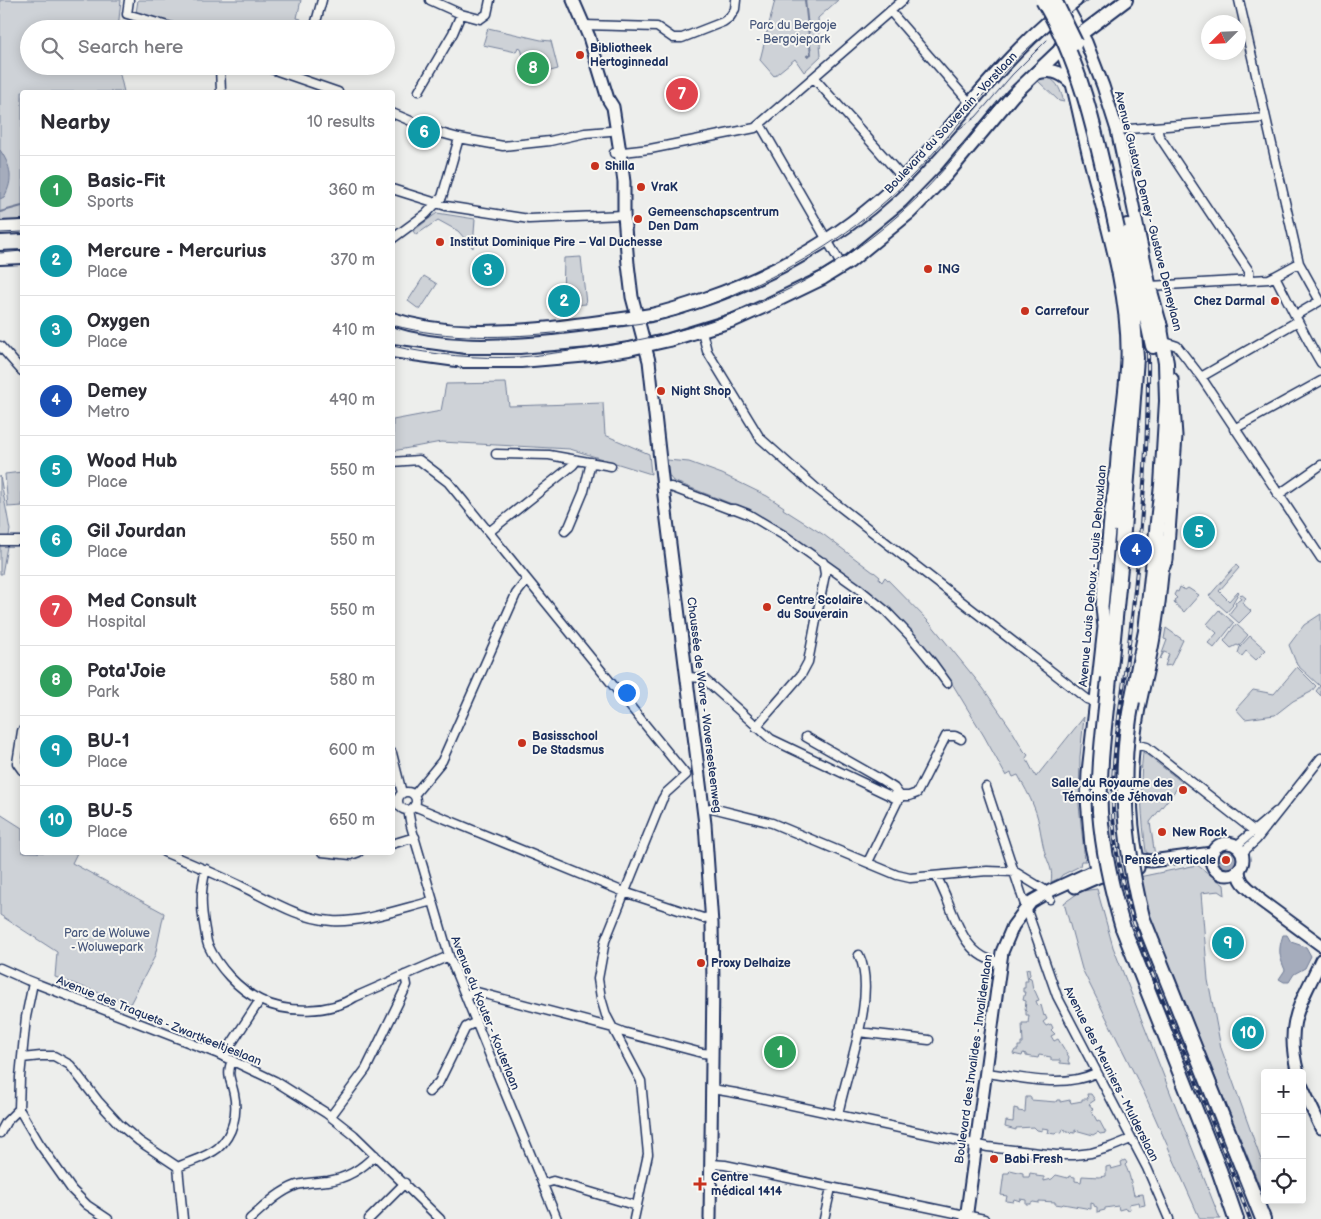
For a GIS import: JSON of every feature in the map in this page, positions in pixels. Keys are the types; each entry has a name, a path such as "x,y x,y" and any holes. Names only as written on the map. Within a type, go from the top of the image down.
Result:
{"highway":[{"path":"1043,0 1059,30 1079,79 1122,228 1134,320 1135,381 1121,557 1102,754 1100,812 1104,846 1123,928 1219,1170 1236,1219"},
{"path":"1065,2 1067,25 1088,76 1122,228 1159,375 1165,434"},
{"path":"1159,323 1166,362 1167,401 1162,485 1146,631 1127,726 1124,757 1124,802 1128,851 1142,917 1264,1219"},
{"path":"1116,480 1130,430"},
{"path":"1162,485 1163,513 1161,537 1163,565"},
{"path":"1114,498 1116,526 1111,606 1114,626"}],"main road":[{"name":"Chaussée de Wavre - Waversesteenweg","path":"573,0 599,66 608,99 610,131 624,182 624,215 630,281 636,316 648,358 700,773 712,917 713,1054 710,1219"},
{"path":"1037,0 1061,49 1070,81"},
{"name":"Boulevard du Souverain - Vorstlaan","path":"395,351 464,361 521,361 590,355 645,346 702,330 763,307 816,282 860,255 910,212 946,175 1013,95 1061,49 1126,0"},
{"name":"Boulevard du Souverain - Vorstlaan","path":"395,320 416,326 442,329 503,332 591,324 671,310 738,287 797,259 865,213 903,178 1065,2"},
{"name":"Avenue Gustave Demey - Gustave Demeylaan","path":"1065,2 1098,71 1116,130 1150,286 1165,342"},
{"path":"1070,81 1076,70 1084,65 1090,65 1098,71"},
{"path":"1036,73 1049,70 1058,73 1070,81"},
{"name":"Avenue Louis Dehoux - Louis Dehouxlaan","path":"1070,81 1118,277 1126,324 1127,358 1102,607 1104,628 1088,772 1087,799 1090,846 1097,873"},
{"name":"Chaussée de Wavre - Waversesteenweg","path":"608,99 613,107 617,153"},
{"path":"0,228 20,227"},
{"path":"0,258 20,257"},
{"path":"1135,865 1132,761 1139,710 1154,636 1163,565 1168,560 1176,436 1174,396 1165,342"},
{"path":"1260,900 1254,899 1226,876 1216,872 1211,858 1214,849 1227,843 1239,849 1243,862 1239,875 1243,883 1260,900 1321,945"},
{"name":"Boulevard des Invalides - Invalidenlaan","path":"967,1218 1001,962 1005,942 1010,931 1027,910 1034,908 1046,894 1097,873 1135,865 1187,859 1207,860 1211,858"},
{"path":"1226,876 1240,870"},
{"path":"1297,1069 1292,1028 1297,1011 1321,960"},
{"path":"1306,1096 1321,1128"}],"street":[{"path":"129,0 127,14 147,20"},
{"path":"316,20 322,0"},
{"path":"430,0 476,19 485,17 490,8 490,0"},
{"path":"584,25 657,27 673,38 682,38 723,22 730,17 735,9 736,0"},
{"path":"617,153 650,149 755,128 903,0"},
{"path":"1200,377 1297,318 1320,301 1299,264 1239,0"},
{"path":"890,11 970,103"},
{"path":"420,91 453,33 461,14"},
{"path":"220,75 221,90"},
{"path":"289,76 332,90"},
{"path":"814,78 903,178"},
{"path":"395,114 437,132 503,146 550,141 585,133 610,131"},
{"path":"1116,130 1265,118"},
{"path":"760,124 842,266"},
{"path":"1158,127 1159,136 1249,271 1249,280"},
{"path":"395,237 426,214 442,197 459,138"},
{"path":"395,190 446,206 529,219 624,215"},
{"path":"1150,286 1269,279 1299,264"},
{"path":"1275,276 1321,364"},
{"path":"702,330 707,351 760,438 816,488 1088,699 1096,702"},
{"name":"Avenue Gustave Demey - Gustave Demeylaan","path":"1165,342 1177,346 1200,377 1321,558"},
{"path":"0,346 20,369"},
{"path":"1234,428 1321,381"},
{"path":"496,454 549,455 611,466"},
{"path":"395,462 419,460 448,482 686,775"},
{"path":"489,532 577,460"},
{"path":"565,531 569,527 584,491 591,462"},
{"path":"1278,495 1321,465"},
{"path":"664,488 671,487 729,509 735,509 748,514 823,562 886,611 932,660 947,683"},
{"path":"0,541 20,541"},
{"path":"756,727 802,675 808,662 826,569 823,562"},
{"path":"414,795 442,761 516,594 528,580"},
{"path":"688,677 704,678 771,739 794,752 900,798 917,792 946,736 955,736 961,739"},
{"path":"806,737 894,788 900,798"},
{"path":"20,744 17,763 20,767"},
{"path":"1134,744 1147,747 1254,831"},
{"path":"1239,849 1254,831 1279,809 1321,758"},
{"path":"634,1219 648,1154 641,1082 606,1015 598,979 605,941 662,800 666,792 686,775 700,773"},
{"path":"395,775 400,807 411,808 624,892 703,918 712,917"},
{"name":"Avenue des Meuniers - Mulderslaan","path":"986,787 1057,996 1147,1168 1169,1219"},
{"path":"398,797 409,792 414,795 416,800 411,808"},
{"path":"868,862 900,798"},
{"name":"Avenue du Kouter - Kouterlaan","path":"411,808 411,826 449,956 557,1219"},
{"path":"704,809 714,808 772,823 898,875 910,878 987,870 1015,872 1046,894"},
{"path":"1239,849 1256,840 1279,809"},
{"path":"395,843 415,837"},
{"path":"1090,846 1099,855 1109,855 1124,851 1135,842"},
{"path":"171,855 206,869 297,914 318,919 334,921 357,920 433,900"},
{"path":"206,869 201,899 207,943 218,963 233,980 260,1000 294,1009 329,1008 346,1003 355,997 449,956"},
{"path":"936,876 944,889 959,930 965,939 986,960 1001,962"},
{"path":"838,1115 864,1009 864,965 859,955"},
{"name":"Avenue des Traquets - Zwartkeeltjeslaan","path":"0,968 33,983 228,1058 275,1081 331,1116 375,1155 440,1219"},
{"path":"331,1116 366,1069 407,986 405,975"},
{"path":"33,983 26,1017 19,1109 39,1143 72,1190 87,1205 108,1219"},
{"path":"465,995 477,992 702,1053 713,1054"},
{"path":"178,1167 218,1148 228,1136 236,1108 228,1074 228,1049 260,1000"},
{"path":"429,1092 439,1082 466,1027 476,1022"},
{"path":"858,1032 929,1040"},
{"path":"22,1058 54,1056 70,1065 119,1124 139,1141 178,1167"},
{"path":"986,1073 1053,1082 1068,1082 1096,1073"},
{"path":"712,1089 977,1144 1056,1155 1091,1153 1111,1148 1131,1139"},
{"path":"0,1133 6,1122 19,1109"},
{"path":"250,1219 273,1199 287,1190 308,1182 349,1176 358,1171 375,1155"},
{"path":"711,1164 724,1165 967,1218 984,1219"},
{"path":"178,1167 183,1219"},
{"path":"543,1184 553,1181 637,1206"},
{"path":"368,1219 404,1184"},
{"path":"824,1219 831,1188"}],"green space":[{"path":"0,0 121,0 119,20 20,20 20,75 120,75 124,90 20,90 20,220 0,222"},
{"path":"138,0 301,0 297,18 301,20 160,20 136,13"},
{"name":"Parc du Bergoje - Bergojepark","path":"775,0 838,0 818,18 821,56 804,72 795,59 774,76 760,60"},
{"path":"488,28 551,41 558,69 528,77 521,48 518,47 516,52 483,45"},
{"path":"1048,78 1057,84 1064,102 1059,101 1038,81"},
{"path":"437,213 475,219 473,248 458,231 438,220 416,235 413,231"},
{"path":"581,257 586,304 573,304 563,299 564,258"},
{"path":"424,276 437,284 420,310 408,301"},
{"path":"506,383 509,406 603,403 605,435 649,454 651,474 570,449 441,442 395,451 395,420 441,411 446,384"},
{"path":"667,460 689,462 722,474 767,496 874,572 880,577 879,579 882,582 885,577 931,624 983,688 1028,755 1026,758 1036,777 1084,717 1080,757 1079,805 1085,861 1081,861 1080,866 1051,882 1051,872 1044,850 1038,818 1018,775 1013,777 1011,773 1006,776 953,685 934,661 829,562 750,511 673,481 669,476"},
{"path":"20,472 20,506 8,507 5,474"},
{"path":"0,476 10,530 2,574 0,574"},
{"path":"1236,565 1239,568 1219,591 1229,601 1239,592 1233,605 1227,612 1209,596"},
{"path":"1180,587 1185,590 1188,588 1199,595 1184,612 1174,603 1174,600 1177,598 1174,595"},
{"path":"1241,594 1246,598 1242,603 1251,611 1239,623 1229,614 1236,605 1235,603 1241,599 1239,596"},
{"path":"1219,610 1234,623 1214,648 1208,643 1217,633 1207,624"},
{"path":"1321,614 1321,696 1316,691 1320,686 1297,665 1289,645 1304,625"},
{"path":"1236,624 1248,635 1239,646 1231,648 1224,641"},
{"path":"1166,628 1183,640 1171,665 1165,666 1169,654 1164,652 1160,659 1167,640 1164,639"},
{"path":"1250,636 1266,650 1256,660 1246,651 1242,656 1238,653 1240,647"},
{"path":"1297,667 1316,686 1311,692 1293,701 1275,715 1245,719 1236,709 1253,690 1274,694"},
{"path":"1143,752 1182,782 1150,822 1155,856 1146,852 1141,790"},
{"name":"Parc de Woluwe - Woluwepark","path":"0,814 20,827 20,855 76,855 72,863 164,913 155,956 130,1004 55,977 57,952 0,915"},
{"path":"1197,865 1224,885 1225,895 1219,891 1201,893 1208,980 1221,1048 1261,1160 1261,1189 1148,913 1139,877"},
{"path":"1097,889 1113,947 1220,1219 1200,1219 1145,1095 1082,969 1064,903 1081,891"},
{"path":"1029,968 1030,975 1028,977 1031,978 1033,989 1039,1000 1036,1001 1038,1006 1041,1005 1044,1016 1047,1019 1043,1022 1046,1026 1051,1024 1053,1028 1051,1030 1055,1034 1051,1036 1054,1041 1058,1039 1069,1057 1068,1061 1070,1064 1060,1063 1060,1060 1051,1060 1051,1057 1039,1055 1038,1058 1026,1056 1023,1053 1022,1056 1013,1054 1015,1050 1018,1050 1018,1046 1021,1046 1021,1043 1023,1043 1022,1023 1028,1023 1029,1015 1026,1015 1026,1001 1023,1000 1025,992 1023,992 1023,988 1025,988 1025,981 1028,981 1026,969"},
{"path":"1087,1094 1091,1094 1095,1100 1089,1104 1093,1109 1091,1110 1106,1133 1100,1134 1098,1132 1093,1135 1075,1130 1075,1133 1066,1132 1063,1129 1062,1133 1057,1132 1055,1134 1048,1133 1049,1129 1042,1128 1042,1131 1034,1127 1016,1128 1016,1130 1005,1127 1006,1121 1013,1122 1014,1108 1025,1112 1026,1097 1031,1097 1031,1100 1056,1102 1057,1100 1060,1100 1060,1102 1070,1100 1071,1103 1088,1099"},
{"path":"1125,1160 1134,1195 1143,1194 1145,1205 1140,1206 1139,1202 1129,1204 1130,1209 1127,1210 1126,1208 1119,1210 1118,1206 1105,1208 1105,1210 1097,1212 1097,1207 1091,1203 1091,1209 1055,1204 1055,1202 1039,1201 1039,1203 1026,1204 1026,1200 1020,1199 1020,1201 1014,1199 1013,1202 1006,1201 1007,1196 1001,1195 1004,1173 1009,1173 1010,1170 1023,1173 1023,1177 1029,1177 1030,1173 1036,1174 1036,1176 1044,1177 1044,1181 1052,1179 1056,1175 1068,1178 1069,1176 1075,1177 1075,1181 1081,1182 1082,1176 1106,1176 1106,1167 1110,1166 1111,1169 1122,1166 1121,1162"}],"water":[{"path":"0,150 9,167 10,179 4,197 0,199"},
{"path":"1222,849 1230,849 1237,856 1237,864 1230,871 1222,871 1215,864 1215,856"},
{"path":"1283,935 1287,935 1291,942 1306,947 1311,956 1305,968 1294,974 1289,982 1279,979 1285,970 1280,953"}],"waterway":[{"path":"805,0 811,54 807,56"},
{"path":"0,212 20,207"}],"tram line":[{"path":"395,326 435,333 478,336 542,334 616,326 655,321 686,313 760,282 826,246 886,201 929,158 989,88 1022,54 1043,35 1089,0"},
{"path":"395,347 455,356 519,357 538,355 620,343 668,333 714,320 757,304 800,283 841,259 880,230 931,184 1003,98 1038,60 1116,0"},
{"path":"959,129 976,117 1012,75 1047,40"},
{"path":"0,233 20,232"},
{"path":"0,253 20,251"}],"railway":[{"path":"1148,353 1146,459 1141,529 1114,763 1113,814 1115,840 1124,888 1138,935 1250,1219"}],"place":[{"name":"Bibliotheek Hertoginnedal","path":"580,55"},
{"name":"Pota'Joie","path":"533,68"},
{"name":"Med Consult","path":"682,94"},
{"name":"Gil Jourdan","path":"424,132"},
{"name":"Shilla","path":"595,166"},
{"name":"VraK","path":"641,187"},
{"name":"Gemeenschapscentrum Den Dam","path":"638,219"},
{"name":"Institut Dominique Pire – Val Duchesse","path":"440,242"},
{"name":"ING","path":"928,269"},
{"name":"Oxygen","path":"488,270"},
{"name":"Mercure - Mercurius","path":"564,301"},
{"name":"Chez Darmal","path":"1275,301"},
{"name":"Carrefour","path":"1025,311"},
{"name":"Night Shop","path":"661,391"},
{"name":"Wood Hub","path":"1199,532"},
{"name":"Demey","path":"1136,550"},
{"name":"Centre Scolaire du Souverain","path":"767,607"},
{"name":"Basisschool De Stadsmus","path":"522,743"},
{"name":"Salle du Royaume des Témoins de Jéhovah","path":"1183,790"},
{"name":"New Rock","path":"1162,832"},
{"name":"Pensée verticale","path":"1226,860"},
{"name":"BU-1","path":"1228,943"},
{"name":"Proxy Delhaize","path":"701,963"},
{"name":"BU-5","path":"1248,1033"},
{"name":"Basic-Fit","path":"780,1052"},
{"name":"Babi Fresh","path":"994,1159"},
{"name":"Centre médical 1414","path":"700,1184"}]}
